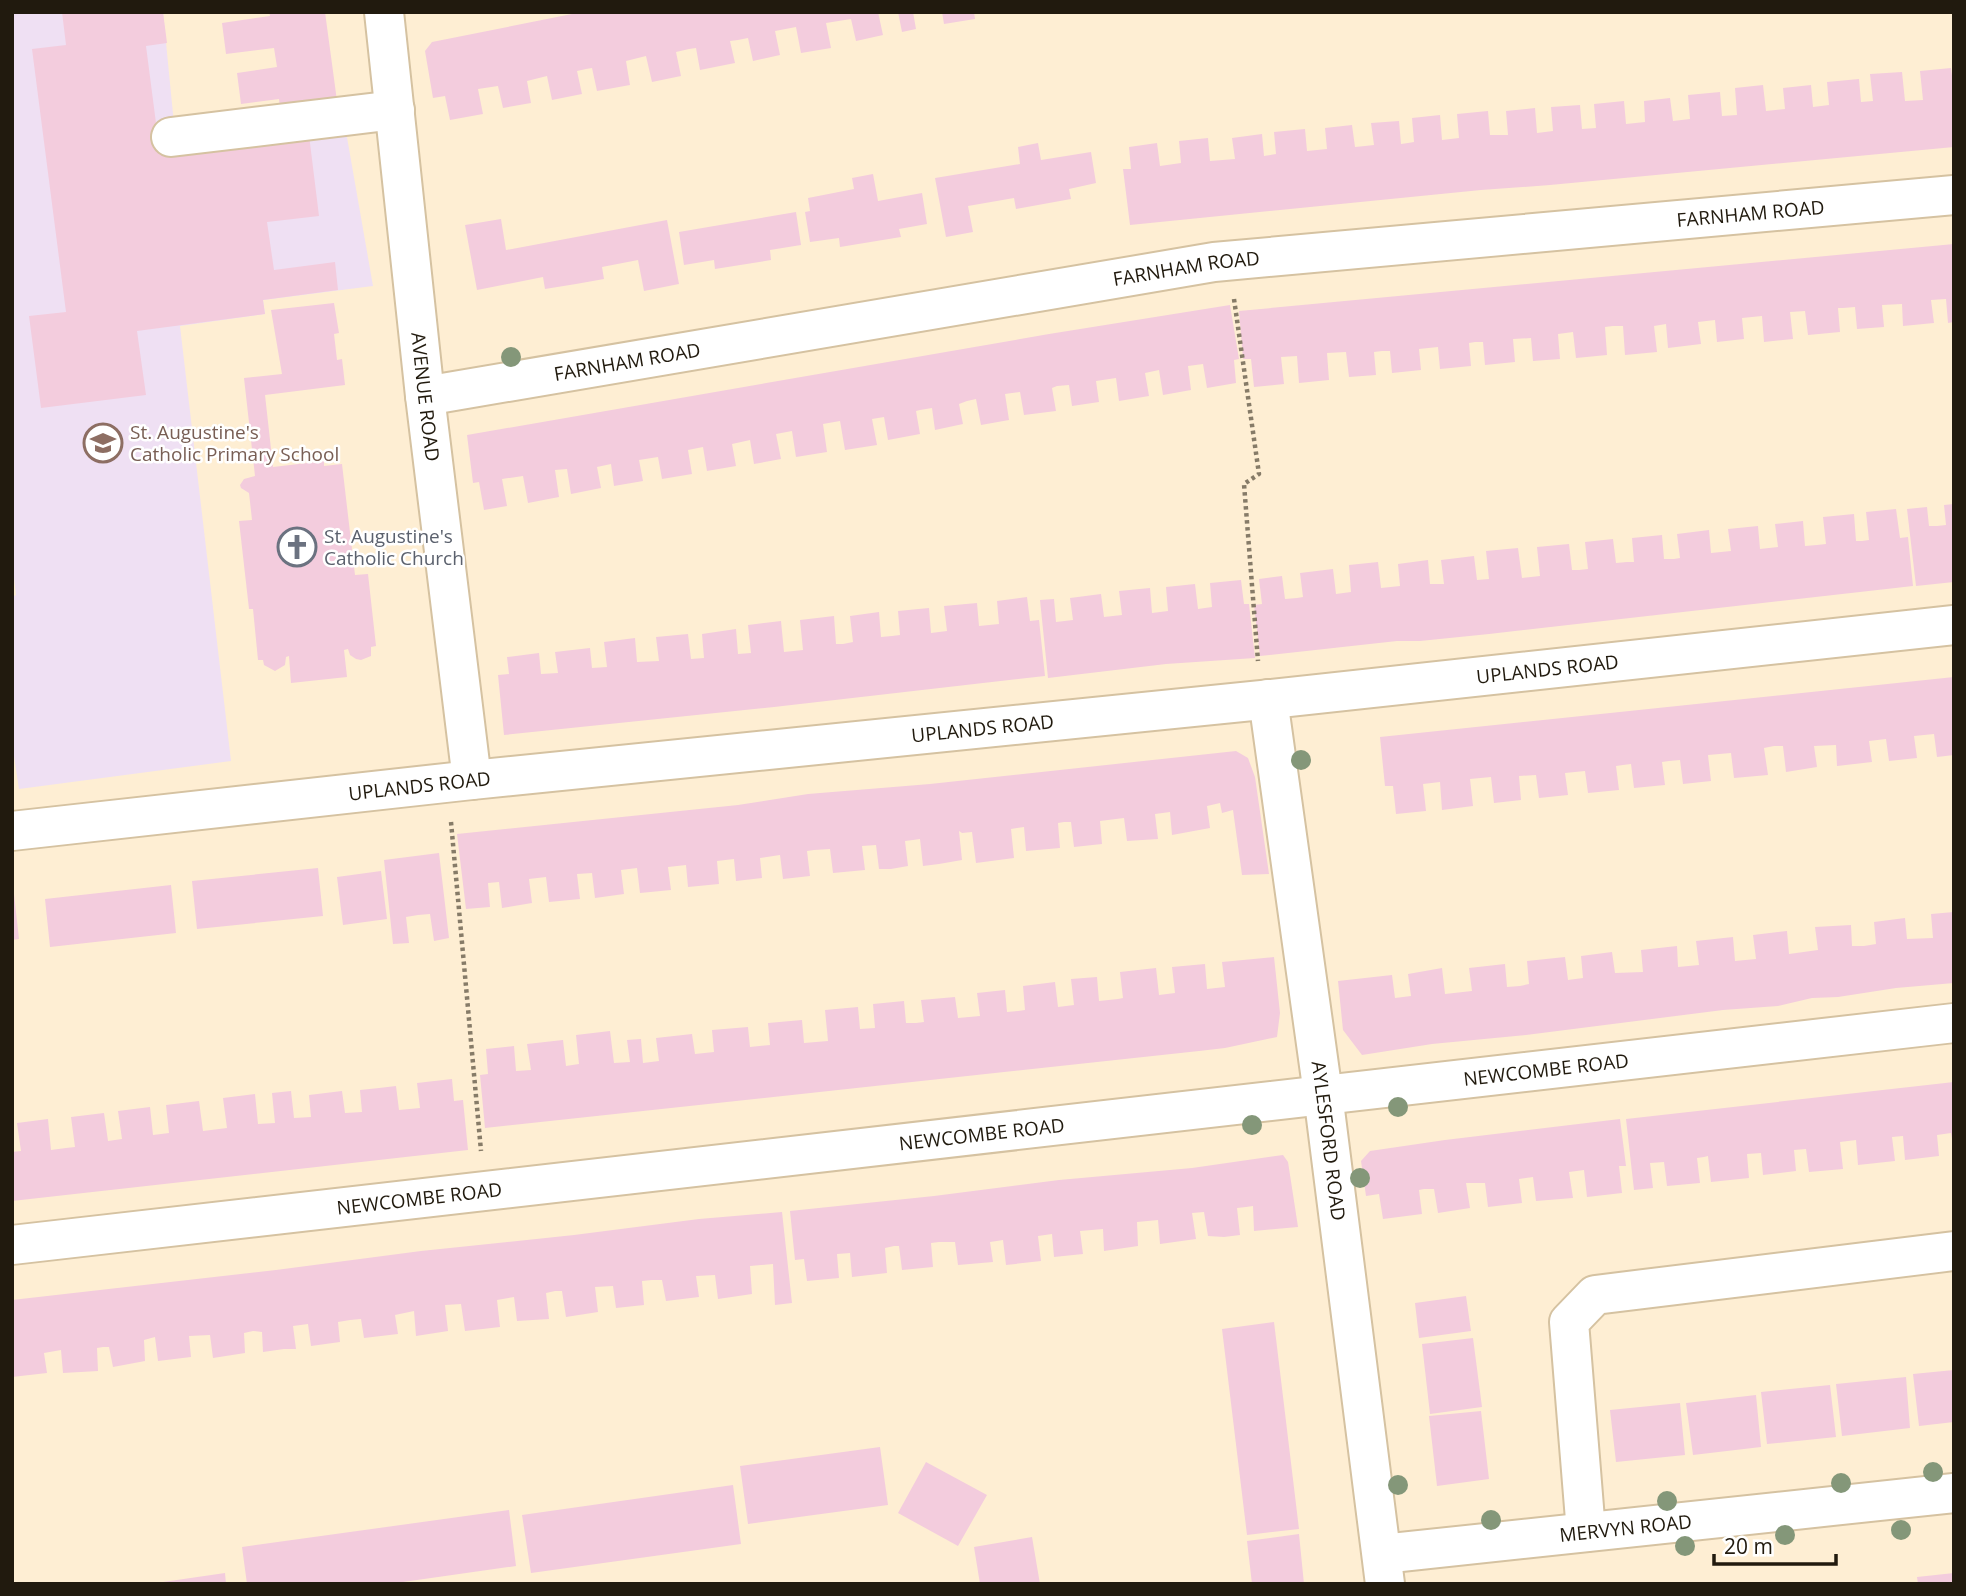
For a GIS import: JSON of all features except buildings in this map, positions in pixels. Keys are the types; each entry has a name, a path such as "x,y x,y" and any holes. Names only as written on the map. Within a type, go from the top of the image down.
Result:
{"street":[{"name":"AVENUE ROAD","path":"384,12 425,396 460,781"},
{"path":"171,137 395,110"},
{"name":"FARNHAM ROAD","path":"425,396 1228,261 1954,195"},
{"name":"UPLANDS ROAD","path":"12,831 460,781 1265,700 1954,625"},
{"name":"AYLESFORD ROAD","path":"1265,700 1323,1094 1384,1569"},
{"name":"NEWCOMBE ROAD","path":"12,1244 1954,1023"},
{"path":"1586,1532 1569,1322 1595,1295 1954,1251"},
{"name":"MERVYN ROAD","path":"1384,1569 1586,1532 1954,1493"}],"path":[{"path":"1228,261 1259,474 1244,484 1256,646 1265,700"},
{"path":"460,781 484,1190"}],"shaded area":[{"name":"St. Augustine's Catholic Primary School","path":"12,12 163,12 174,124 341,103 373,286 263,300 265,314 180,326 231,761 19,789 12,743 12,597 16,595 12,561"}],"place":[{"name":"St. Augustine's Catholic Primary School","path":"103,443"},
{"name":"St. Augustine's Catholic Church","path":"297,547"}]}
